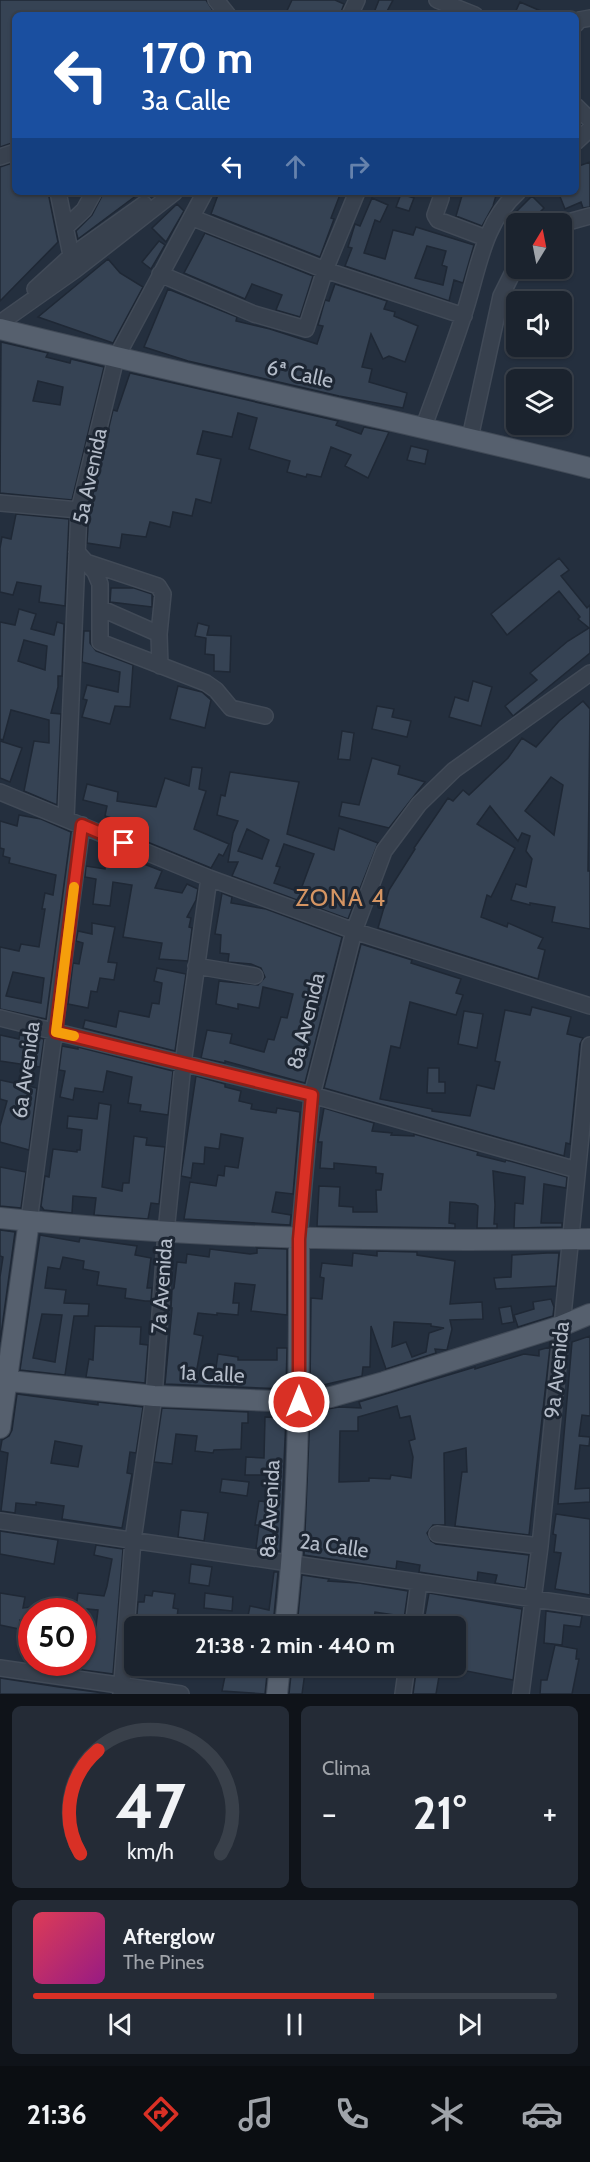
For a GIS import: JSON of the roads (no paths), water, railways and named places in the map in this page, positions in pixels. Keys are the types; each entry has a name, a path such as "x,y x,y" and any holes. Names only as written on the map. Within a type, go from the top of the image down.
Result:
{"main road":[{"name":"6ª Calle","path":"0,329 116,358 424,426 590,468"},
{"path":"0,1218 166,1232 299,1239 581,1239"},
{"name":"6a Avenida","path":"0,1428 4,1381 29,1221"},
{"name":"8a Avenida","path":"286,1616 292,1564 299,1402 299,1239"},
{"name":"1a Calle","path":"4,1381 153,1396 299,1402 331,1397 384,1382 561,1326 590,1314"},
{"path":"277,1694 279,1676"}],"street":[{"path":"216,0 226,12"},
{"path":"437,0 467,12"},
{"path":"579,109 590,120"},
{"path":"579,139 590,129"},
{"path":"59,195 73,263"},
{"path":"66,227 84,210 92,195"},
{"path":"0,322 157,195"},
{"path":"73,263 171,195"},
{"name":"5a Avenida","path":"66,819 83,557 79,510 116,358 204,195"},
{"path":"160,274 254,314 302,330 308,327 325,270 356,195"},
{"path":"440,195 435,215 442,222 486,238"},
{"path":"424,426 464,316 486,238 506,202 514,195"},
{"path":"572,221 590,216"},
{"path":"193,218 325,270 464,316"},
{"path":"470,438 501,296 510,279"},
{"path":"0,503 79,510"},
{"path":"83,557 100,584 100,642 207,683 231,708 265,716"},
{"path":"83,557 158,586 163,594 159,634 160,666"},
{"path":"100,608 159,634"},
{"name":"8a Avenida","path":"299,1239 312,1095 354,931 384,851 419,804 454,770 590,673"},
{"path":"0,793 209,878 354,931 590,1006"},
{"name":"6a Avenida","path":"29,1221 82,825"},
{"name":"7a Avenida","path":"122,1690 133,1540 153,1396 166,1232 183,1064 209,878"},
{"path":"196,966 255,976"},
{"path":"0,1017 312,1095 577,1170"},
{"name":"9a Avenida","path":"521,1694 540,1546 561,1326 581,1239 577,1170 590,1045"},
{"name":"2a Calle","path":"0,1521 590,1606"},
{"path":"437,1534 540,1546"},
{"path":"414,1616 419,1582"},
{"path":"0,1668 122,1690 180,1694"},
{"path":"403,1694 405,1676"}],"district":[{"name":"ZONA 4","path":"341,898"}]}
